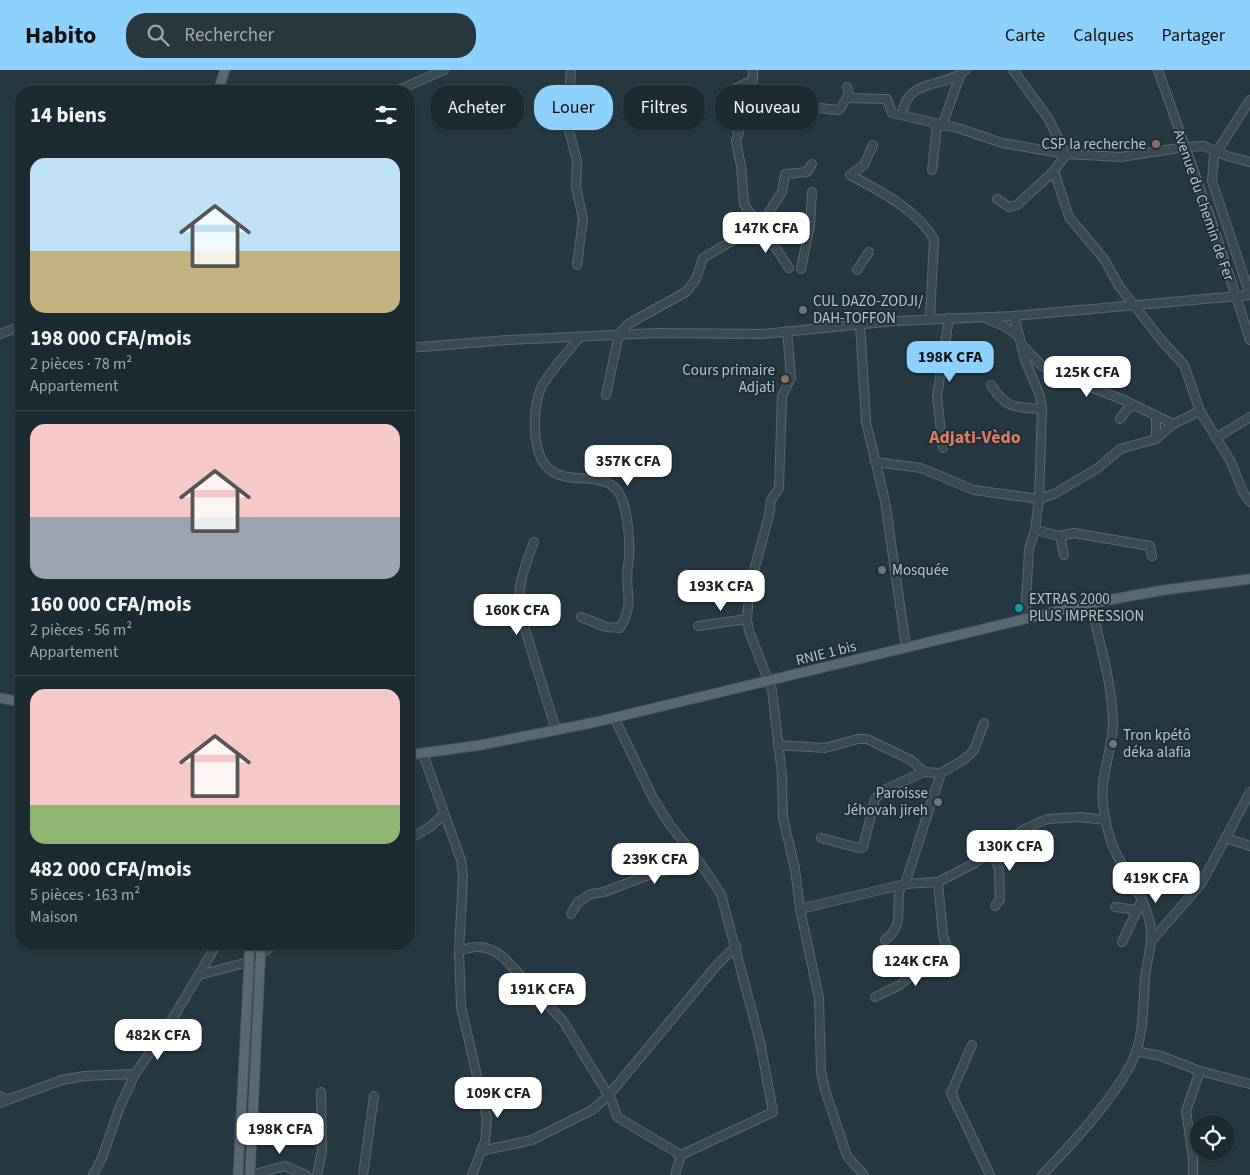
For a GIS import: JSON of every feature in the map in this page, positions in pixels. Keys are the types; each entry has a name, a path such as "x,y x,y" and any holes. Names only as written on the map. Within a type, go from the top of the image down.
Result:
{"main road":[{"path":"220,85 224,70"},
{"name":"RNIE 1 bis","path":"415,755 481,745 614,717 1091,603 1173,589 1250,579"},
{"path":"0,698 15,701"},
{"path":"238,1175 249,950"},
{"path":"250,1175 261,950"}],"street":[{"path":"410,85 444,70"},
{"path":"571,70 567,123 577,161 576,187 582,211 577,265"},
{"path":"753,70 753,80 734,89 732,109 736,129 739,132 736,141 741,166 744,204 749,212 762,223 789,268"},
{"path":"1013,70 1048,118 1066,154"},
{"name":"Avenue du Chemin de Fer","path":"1158,70 1213,225 1250,340"},
{"path":"902,115 903,106 918,88 963,72"},
{"path":"932,170 940,125 963,72"},
{"path":"818,108 839,110 847,98 847,87"},
{"path":"847,98 887,99 892,113 961,129 1002,143 1066,154 1121,157 1184,147 1204,146 1250,162"},
{"path":"415,348 517,339 580,338 619,334 726,335 930,318 1014,316 1250,295 1212,181 1212,166 1217,152 1250,100"},
{"path":"873,145 864,166 850,175 867,184 913,215 928,228 934,239 930,318"},
{"path":"997,199 1009,207 1013,207 1054,171 1066,154"},
{"path":"606,395 619,334 628,324 686,292 696,279 703,258 762,223 782,192 785,174 807,172 812,164"},
{"path":"1054,171 1069,217 1104,259 1119,286 1162,341 1184,365 1200,411 1231,462 1250,502"},
{"path":"801,269 810,225 812,192"},
{"path":"856,270 869,252"},
{"path":"1014,316 1024,360 1040,396 1042,409 1039,498 1035,530 1029,549 1025,619"},
{"path":"976,317 991,320 1006,327 1020,340 1040,364 1056,374 1136,406 1173,424"},
{"path":"943,448 937,397 949,318"},
{"path":"860,324 866,422 885,501 906,648"},
{"path":"0,334 15,328"},
{"path":"787,331 791,378 782,396 779,488 771,500 770,516 750,585 747,619 749,631 770,681 778,745 782,818 794,868 818,998 821,1072 824,1090 847,1156 864,1175"},
{"path":"580,338 542,385 534,435 539,450 549,468 565,476 599,478 612,486 622,502 630,531 627,578 630,606 620,628 606,627 581,617"},
{"path":"991,385 1006,404 1020,409 1042,409"},
{"path":"1120,419 1128,408 1136,406"},
{"path":"875,462 921,468 974,490 1039,498 1054,494 1098,468 1120,449 1139,446 1156,439 1173,424 1200,411"},
{"path":"1156,416 1156,439"},
{"path":"1216,438 1250,417"},
{"path":"1035,530 1060,536 1074,533 1129,541 1150,546 1152,556"},
{"path":"1060,536 1064,555"},
{"path":"534,542 521,576 518,601 556,730"},
{"path":"1042,1175 1077,1139 1120,1082 1136,1051 1144,1010 1145,976 1153,939 1142,900 1116,853 1106,820 1102,785 1113,735 1112,693 1091,603"},
{"path":"698,626 747,619"},
{"path":"614,717 661,812 721,894 760,1042 773,1112 681,1155 675,1175"},
{"path":"820,838 859,848 863,847 875,799 882,791 924,772 941,773 956,765 974,750 984,723"},
{"path":"778,745 825,748 858,739 867,739 910,760 924,772"},
{"path":"423,754 461,860 463,876 459,951 461,1007 487,1119 481,1151 472,1175"},
{"path":"885,940 894,932 896,927 899,891 905,884 941,773"},
{"path":"1153,939 1201,884 1250,792"},
{"path":"415,836 430,828 444,814"},
{"path":"800,908 905,884 938,882 973,864 1023,830 1047,819 1080,817 1106,820"},
{"path":"987,838 999,869 1000,900 995,906"},
{"path":"1226,838 1250,846"},
{"path":"571,914 578,902 591,894 604,892 654,873 700,863"},
{"path":"938,882 942,936 954,972"},
{"path":"1122,942 1142,900"},
{"path":"1114,907 1136,910"},
{"path":"459,951 473,946 485,947 496,951 505,959 563,1021 608,1096 617,1117 681,1155"},
{"path":"481,1151 532,1140 584,1114 608,1096 716,966 736,946"},
{"path":"93,1175 102,1158 119,1109 135,1074 170,1023 213,950"},
{"path":"198,975 248,962 259,950"},
{"path":"875,997 904,982 913,974 949,957"},
{"path":"972,1045 951,1093 990,1175"},
{"path":"1136,1051 1162,1056 1200,1071 1250,1084"},
{"path":"1193,1175 1193,1158 1186,1111 1200,1071"},
{"path":"2,1100 62,1080 84,1076 135,1074"},
{"path":"317,1175 322,1151 321,1092"},
{"path":"363,1175 374,1096"},
{"path":"240,1139 253,1138"},
{"path":"250,1175 285,1166 306,1175"}],"place":[{"name":"CSP la recherche","path":"1156,144"},
{"name":"CUL DAZO-ZODJI/ DAH-TOFFON","path":"803,310"},
{"name":"Cours primaire Adjati","path":"785,379"},
{"name":"Mosquée","path":"882,570"},
{"name":"EXTRAS 2000 PLUS IMPRESSION","path":"1019,608"},
{"name":"Tron kpétô déka alafia","path":"1113,744"},
{"name":"Paroisse Jéhovah jireh","path":"938,802"}],"district":[{"name":"Adjati-Vèdo","path":"975,437"}]}
